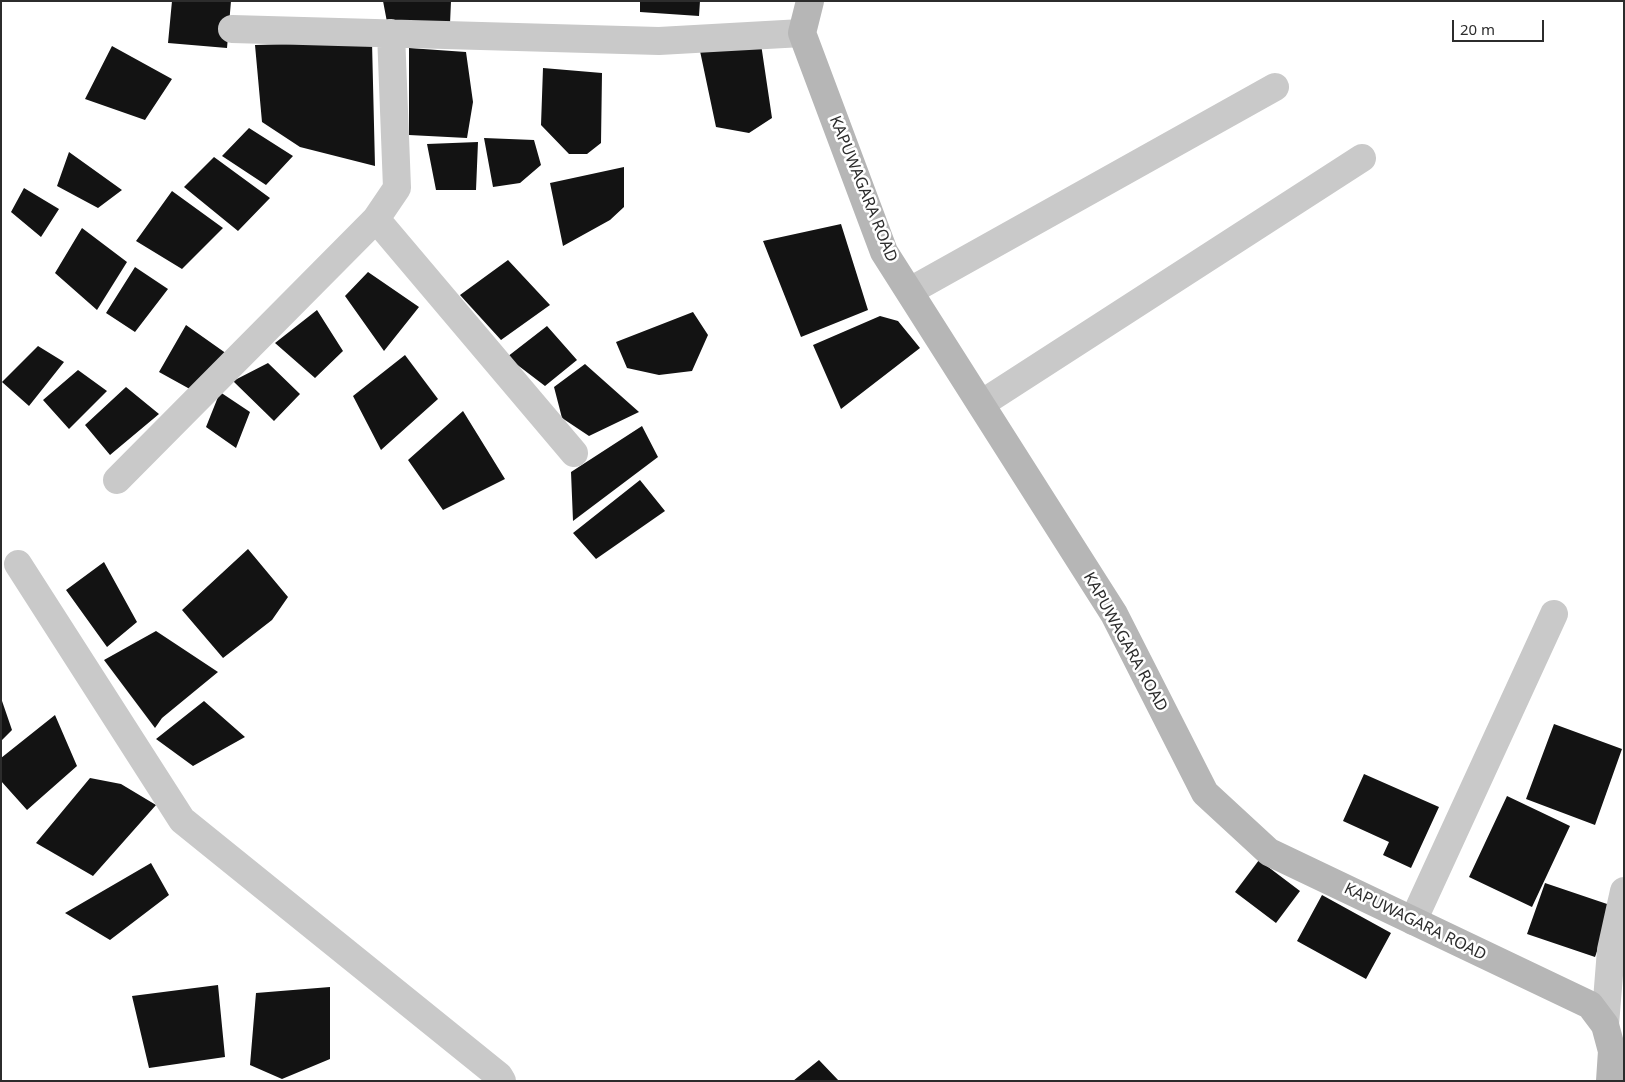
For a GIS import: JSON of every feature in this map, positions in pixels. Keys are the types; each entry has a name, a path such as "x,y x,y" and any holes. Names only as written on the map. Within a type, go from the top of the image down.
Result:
{"street":[{"path":"232,29 659,41 802,33 810,1"},
{"path":"117,480 376,219 397,188 392,33"},
{"name":"KAPUWAGARA ROAD","path":"802,33 884,252 1114,614 1206,793 1269,852 1590,1006 1605,1026 1612,1051 1610,1081"},
{"path":"910,291 1275,87"},
{"path":"981,404 1362,158"},
{"path":"376,219 574,453"},
{"path":"18,564 182,820 499,1076 502,1081"},
{"path":"1413,921 1554,614"},
{"path":"1605,1026 1611,950 1624,891"}],"building":[{"path":"172,1 231,1 227,48 168,43"},
{"path":"383,1 451,1 450,24 387,22"},
{"path":"640,1 700,1 699,16 640,12"},
{"path":"372,42 375,166 300,147 262,122 255,45"},
{"path":"761,44 772,118 749,133 716,127 700,51"},
{"path":"112,46 172,79 145,120 85,99"},
{"path":"409,48 466,52 473,102 467,138 409,135"},
{"path":"543,68 602,73 601,143 587,154 569,154 541,125"},
{"path":"249,128 293,156 266,185 222,156"},
{"path":"484,138 534,140 541,165 520,183 493,187"},
{"path":"478,142 476,190 436,190 427,144"},
{"path":"69,152 122,190 98,208 57,186"},
{"path":"214,157 270,198 238,231 184,187"},
{"path":"624,167 624,207 610,220 563,246 550,183"},
{"path":"24,188 59,209 41,237 11,212"},
{"path":"172,191 223,228 182,269 136,241"},
{"path":"841,224 868,310 801,337 763,241"},
{"path":"82,228 127,262 97,310 55,273"},
{"path":"508,260 550,305 501,340 460,295"},
{"path":"135,267 168,289 135,332 106,313"},
{"path":"368,272 419,307 384,351 345,296"},
{"path":"317,310 343,351 315,378 275,343"},
{"path":"693,312 708,335 692,371 659,375 627,368 616,342"},
{"path":"880,316 898,321 920,348 841,409 813,345"},
{"path":"186,325 227,354 197,393 159,372"},
{"path":"547,326 577,360 545,386 507,357"},
{"path":"38,346 64,362 29,406 2,382"},
{"path":"405,355 438,399 381,450 353,396"},
{"path":"268,363 300,394 274,421 233,381"},
{"path":"585,364 639,412 589,436 562,418 554,387"},
{"path":"78,370 107,391 69,429 43,400"},
{"path":"126,387 159,414 110,455 85,425"},
{"path":"220,392 250,412 236,448 206,427"},
{"path":"463,411 505,479 443,510 408,460"},
{"path":"642,426 658,457 573,521 571,472"},
{"path":"640,480 665,511 596,559 573,533"},
{"path":"248,549 288,597 272,620 223,658 182,610"},
{"path":"104,562 137,622 107,647 66,590"},
{"path":"156,631 218,672 162,718 155,728 104,660"},
{"path":"1,698 12,730 1,741"},
{"path":"204,701 245,737 193,766 156,739"},
{"path":"55,715 77,766 27,810 1,781 1,758"},
{"path":"1554,724 1622,749 1595,825 1526,799"},
{"path":"1364,774 1439,807 1411,868 1383,855 1389,842 1343,821"},
{"path":"90,778 121,784 156,805 93,876 36,843"},
{"path":"1507,796 1570,826 1532,907 1469,877"},
{"path":"1259,860 1300,891 1276,923 1235,892"},
{"path":"151,863 169,895 110,940 65,913"},
{"path":"1545,883 1613,906 1595,957 1527,934"},
{"path":"1322,895 1391,933 1366,979 1297,941"},
{"path":"218,985 225,1057 149,1068 132,996"},
{"path":"330,987 330,1059 282,1079 250,1065 256,993"},
{"path":"819,1060 839,1081 793,1081"}]}
